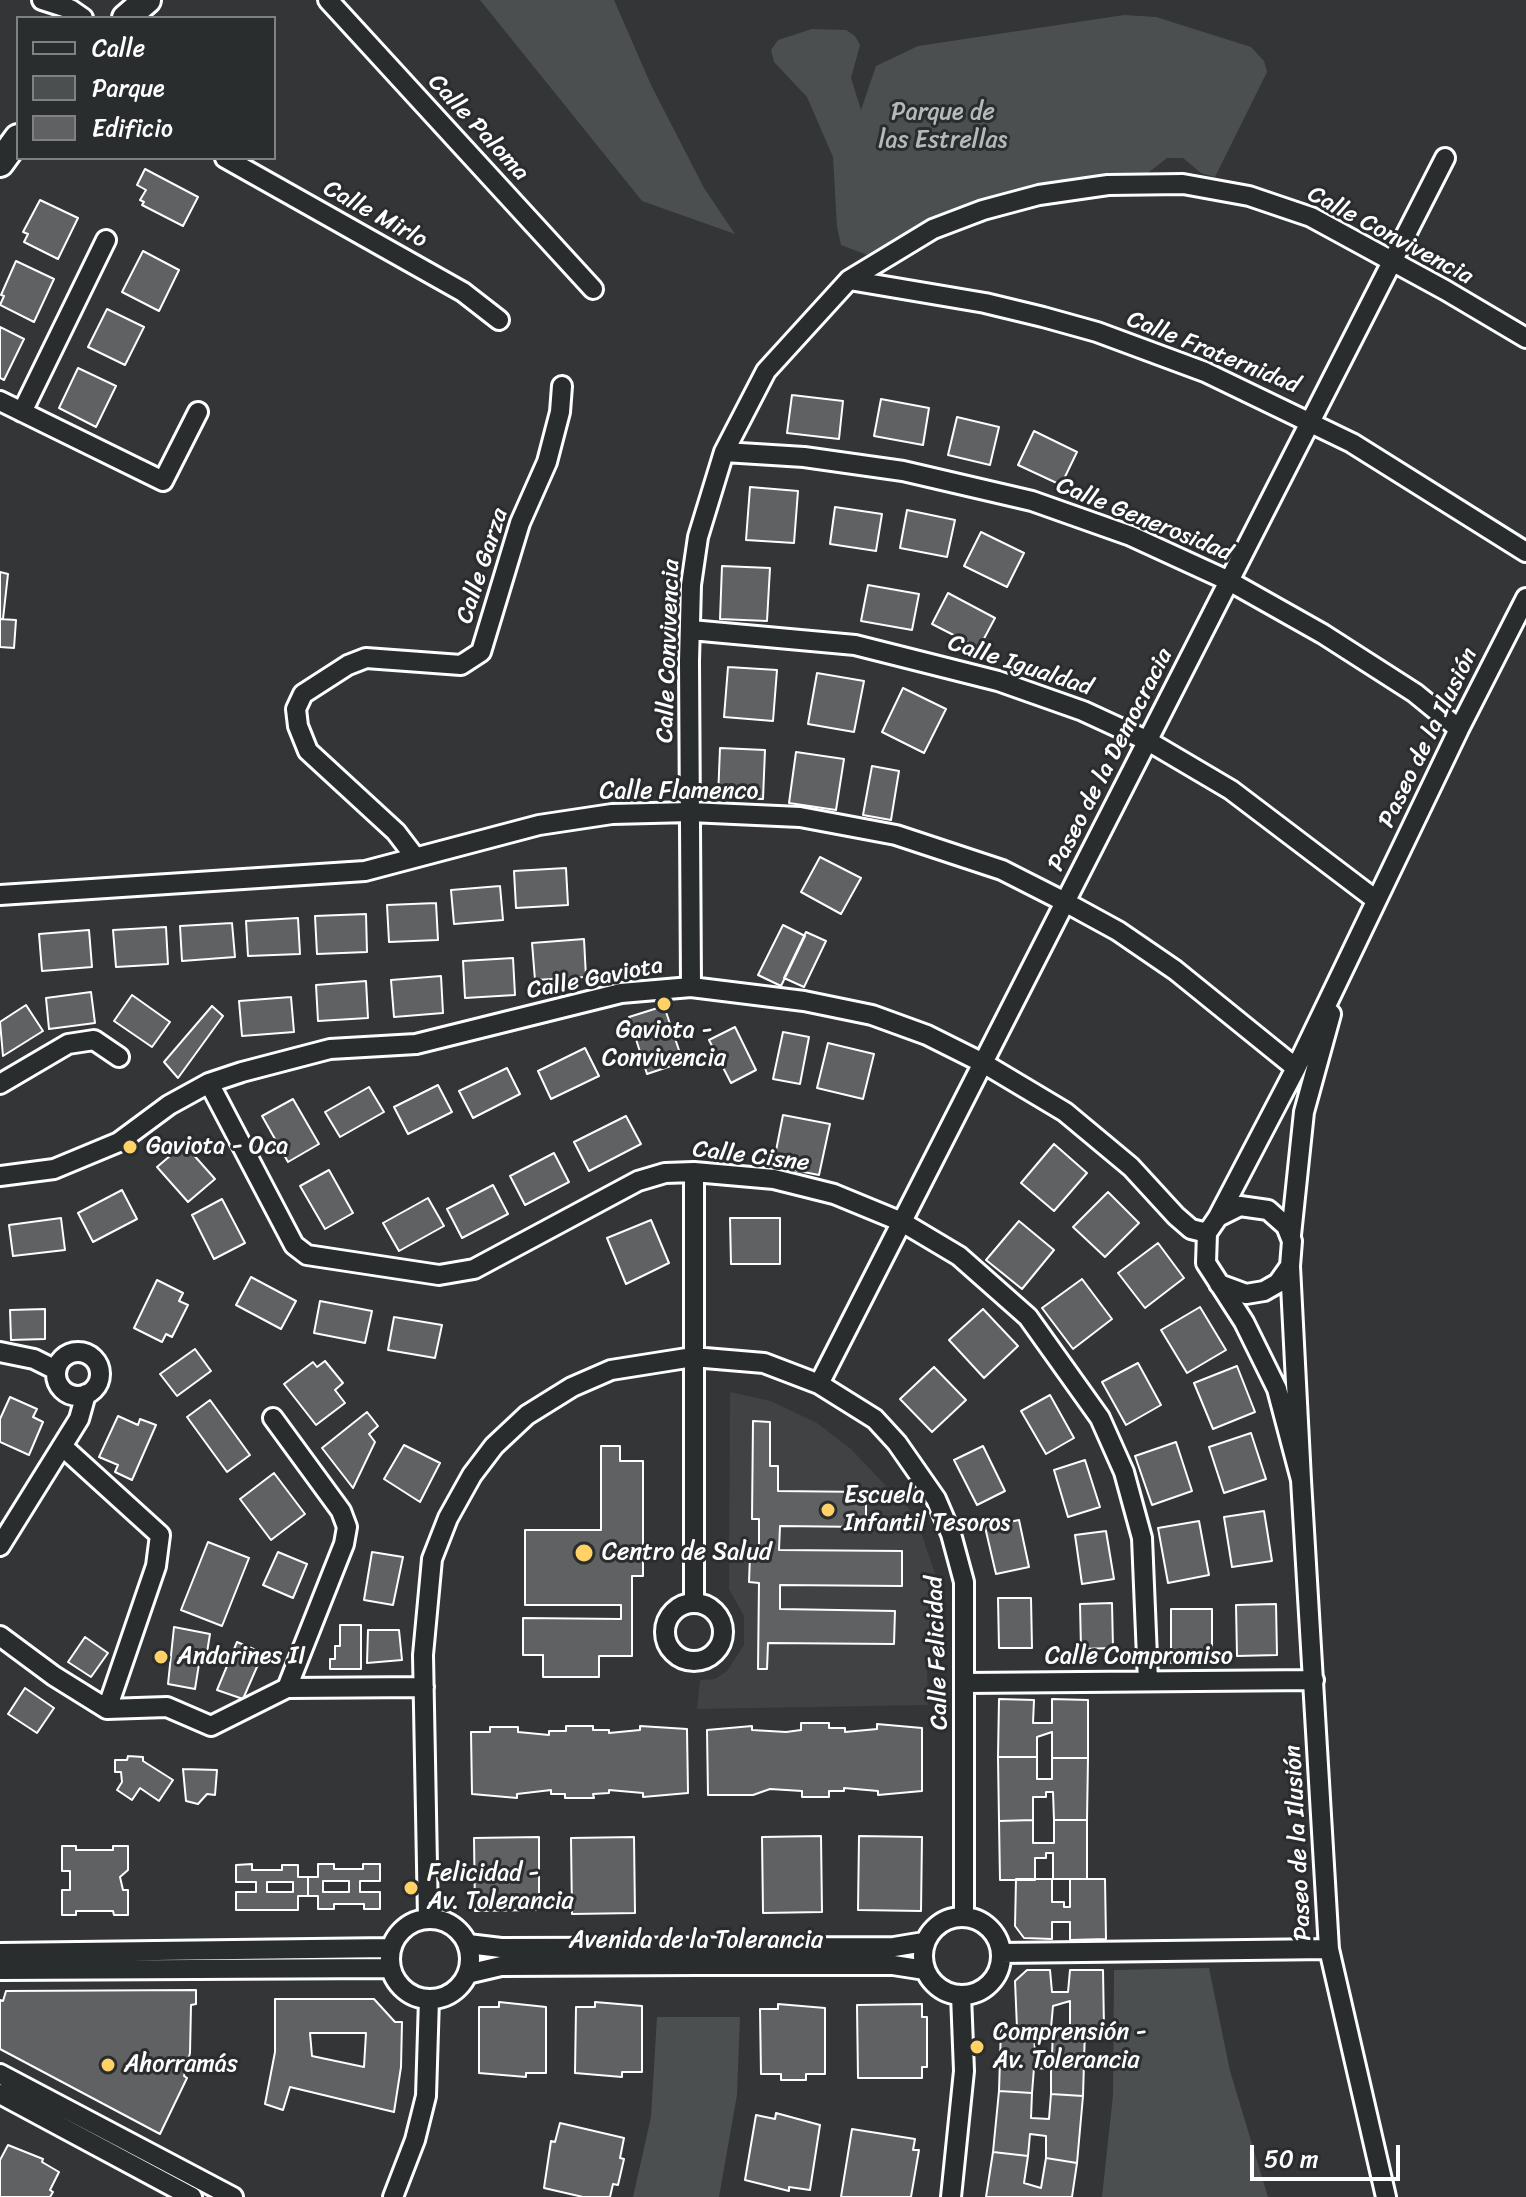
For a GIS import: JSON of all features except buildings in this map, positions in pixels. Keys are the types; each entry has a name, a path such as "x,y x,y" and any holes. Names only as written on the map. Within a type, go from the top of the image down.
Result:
{"street":[{"path":"42,0 70,9 80,16"},
{"path":"128,16 147,0"},
{"name":"Calle Paloma","path":"328,0 593,289"},
{"path":"0,163 16,141"},
{"name":"Paseo de la Democracia","path":"819,1384 1445,158"},
{"name":"Calle Mirlo","path":"229,160 463,292 499,320"},
{"name":"Calle Convivencia","path":"691,987 691,585 698,537 724,452 766,371 849,280 933,229 983,210 1039,195 1108,185 1183,184 1249,196 1311,217 1526,338"},
{"path":"22,412 106,240"},
{"name":"Calle Fraternidad","path":"849,280 985,303 1097,332 1205,372 1311,420 1417,481 1526,552"},
{"name":"Calle Garza","path":"415,857 396,832 308,751 298,726 296,709 303,694 348,665 366,658 461,665 481,652 520,523 547,462 560,412 562,386"},
{"path":"0,401 163,481 198,412"},
{"name":"Calle Generosidad","path":"724,452 804,457 903,471 1032,501 1131,536 1229,581 1323,634 1415,693 1459,729"},
{"name":"Paseo de la Ilusión","path":"1301,1480 1277,1389 1244,1322 1206,1263 1207,1233 1296,1068 1459,729 1526,598"},
{"name":"Calle Igualdad","path":"691,630 855,645 998,681 1083,711 1148,741 1231,790 1376,900"},
{"name":"Calle Flamenco","path":"0,895 365,871 575,818 690,812 800,817 896,835 1002,870 1118,931 1175,970 1296,1068"},
{"name":"Paseo de la Ilusión","path":"1292,1196 1304,1112 1321,1047 1376,900"},
{"name":"Calle Gaviota","path":"0,1176 54,1169 119,1142 169,1105 209,1083 330,1049 416,1044 621,993 691,987 804,1001 872,1015 927,1035 983,1063 1065,1112 1131,1167 1191,1229 1207,1233"},
{"path":"0,1084 68,1044 94,1040 119,1057"},
{"name":"Paseo de la Ilusión","path":"1296,1068 1290,1266 1329,1949 1386,2197"},
{"name":"Calle Cisne","path":"209,1083 294,1245 307,1255 439,1275 474,1269 638,1181 665,1173 694,1172 774,1179 834,1194 902,1222 959,1256 1028,1317 1100,1418 1124,1472 1142,1538 1148,1681"},
{"path":"694,1172 694,1602"},
{"path":"1218,1217 1240,1206 1258,1206 1279,1217 1291,1235"},
{"path":"1219,1284 1246,1294 1264,1291 1278,1283 1290,1266"},
{"path":"0,1352 34,1359 56,1370 62,1389 75,1396 86,1394"},
{"path":"0,1546 79,1419 86,1394 100,1377 92,1357 74,1352 63,1358 56,1370"},
{"name":"Calle Felicidad","path":"428,1918 424,1687 432,1559 466,1485 494,1446 527,1415 572,1387 611,1370 693,1357 764,1363 819,1384 875,1419 897,1443 936,1499 951,1534 964,1582 964,1916"},
{"path":"273,1418 341,1511 347,1527 344,1544 287,1688"},
{"path":"62,1446 160,1535 156,1566 107,1709"},
{"path":"0,1636 54,1676 107,1709 167,1707 211,1726 287,1688 424,1687"},
{"name":"Calle Compromiso","path":"965,1683 1314,1680"},
{"path":"964,1916 979,1920 992,1931 1001,1953 999,1969 991,1982 977,1992 961,1995 940,1988 925,1970 924,1942 934,1927 948,1918 964,1916"},
{"path":"428,1918 445,1921 459,1930 468,1944 467,1974 452,1992 429,1999 405,1990 390,1968 390,1948 398,1933 412,1922 428,1918"},
{"name":"Avenida de la Tolerancia","path":"468,1944 501,1948 894,1947 924,1942"},
{"path":"0,1953 390,1948"},
{"path":"1001,1953 1329,1949"},
{"name":"Avenida de la Tolerancia","path":"467,1974 501,1966 893,1965 925,1970"},
{"path":"0,1970 390,1968"},
{"path":"951,2197 964,2071 961,1995"},
{"path":"393,2197 415,2140 426,2096 429,1999"},
{"path":"0,2074 233,2197"},
{"path":"0,2094 192,2197"}],"shaded area":[{"path":"730,1392 771,1401 817,1423 851,1449 887,1487 900,1493 920,1529 938,1583 938,1664 927,1666 928,1705 697,1709 700,1680 715,1679 727,1671 744,1645 744,1616 729,1589"}],"green space":[{"path":"480,0 614,0 651,85 704,188 735,234 642,201"},
{"name":"Parque de las Estrellas","path":"1124,15 1156,17 1251,47 1264,61 1267,72 1215,177 1201,173 1183,158 1167,158 1144,176 1092,178 1042,185 967,206 930,222 870,256 841,245 833,157 807,97 774,62 771,50 778,40 812,29 846,30 855,36 860,45 851,78 861,110 876,66 918,46"},
{"path":"1209,1968 1230,2071 1268,2197 1102,2197 1113,2095 1114,1970"},
{"path":"657,2017 740,2017 737,2095 719,2197 633,2197 651,2117"}],"place":[{"name":"Gaviota - Convivencia","path":"664,1004"},
{"name":"Gaviota - Oca","path":"130,1147"},
{"name":"Escuela Infantil Tesoros","path":"828,1510"},
{"name":"Centro de Salud","path":"584,1553"},
{"name":"Andarines II","path":"161,1657"},
{"name":"Felicidad - Av. Tolerancia","path":"411,1888"},
{"name":"Comprensión - Av. Tolerancia","path":"977,2047"},
{"name":"Ahorramás","path":"108,2065"}]}
